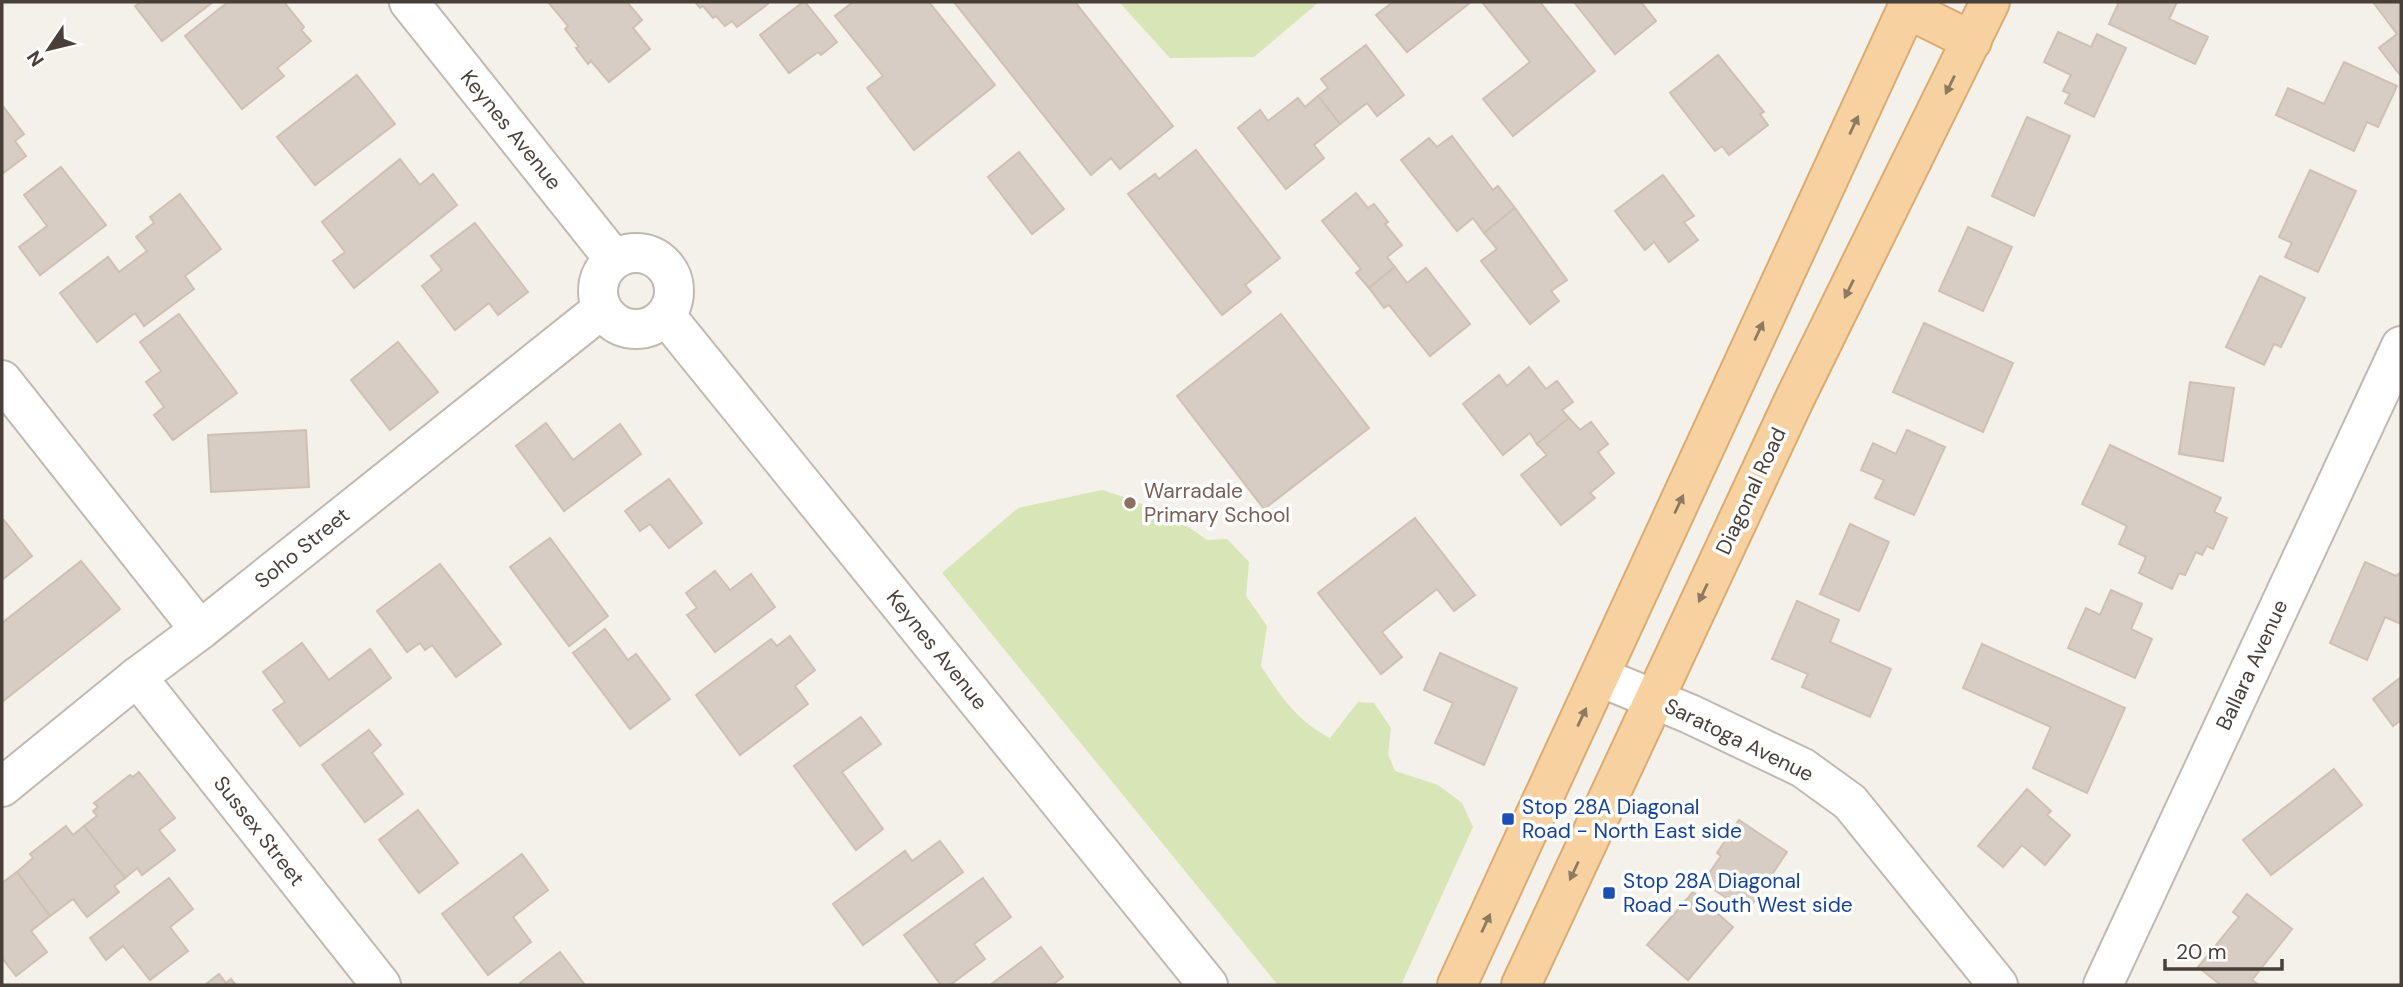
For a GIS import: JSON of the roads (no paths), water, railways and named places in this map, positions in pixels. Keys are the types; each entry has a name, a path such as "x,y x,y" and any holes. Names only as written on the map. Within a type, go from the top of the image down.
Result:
{"main road":[{"name":"Diagonal Road","path":"1521,985 1795,398 1990,2"},
{"path":"1457,985 1908,5 1972,41"}],"street":[{"name":"Keynes Avenue","path":"409,2 614,259"},
{"path":"639,252 652,256 666,266 675,291 673,304 660,322 634,330 621,327 602,309 598,282 603,270 614,259 626,253 639,252"},
{"name":"Soho Street","path":"2,787 602,309"},
{"name":"Keynes Avenue","path":"666,316 1208,985"},
{"name":"Ballara Avenue","path":"2103,985 2391,396 2401,345"},
{"path":"2,380 200,630"},
{"name":"Sussex Street","path":"137,677 381,985"},
{"name":"Saratoga Avenue","path":"1600,677 1654,698 1804,768 1850,802 1998,985"}],"place":[{"name":"Warradale Primary School","path":"1130,503"},
{"name":"Stop 28A Diagonal Road - North East side","path":"1508,819"},
{"name":"Stop 28A Diagonal Road - South West side","path":"1609,893"}]}
